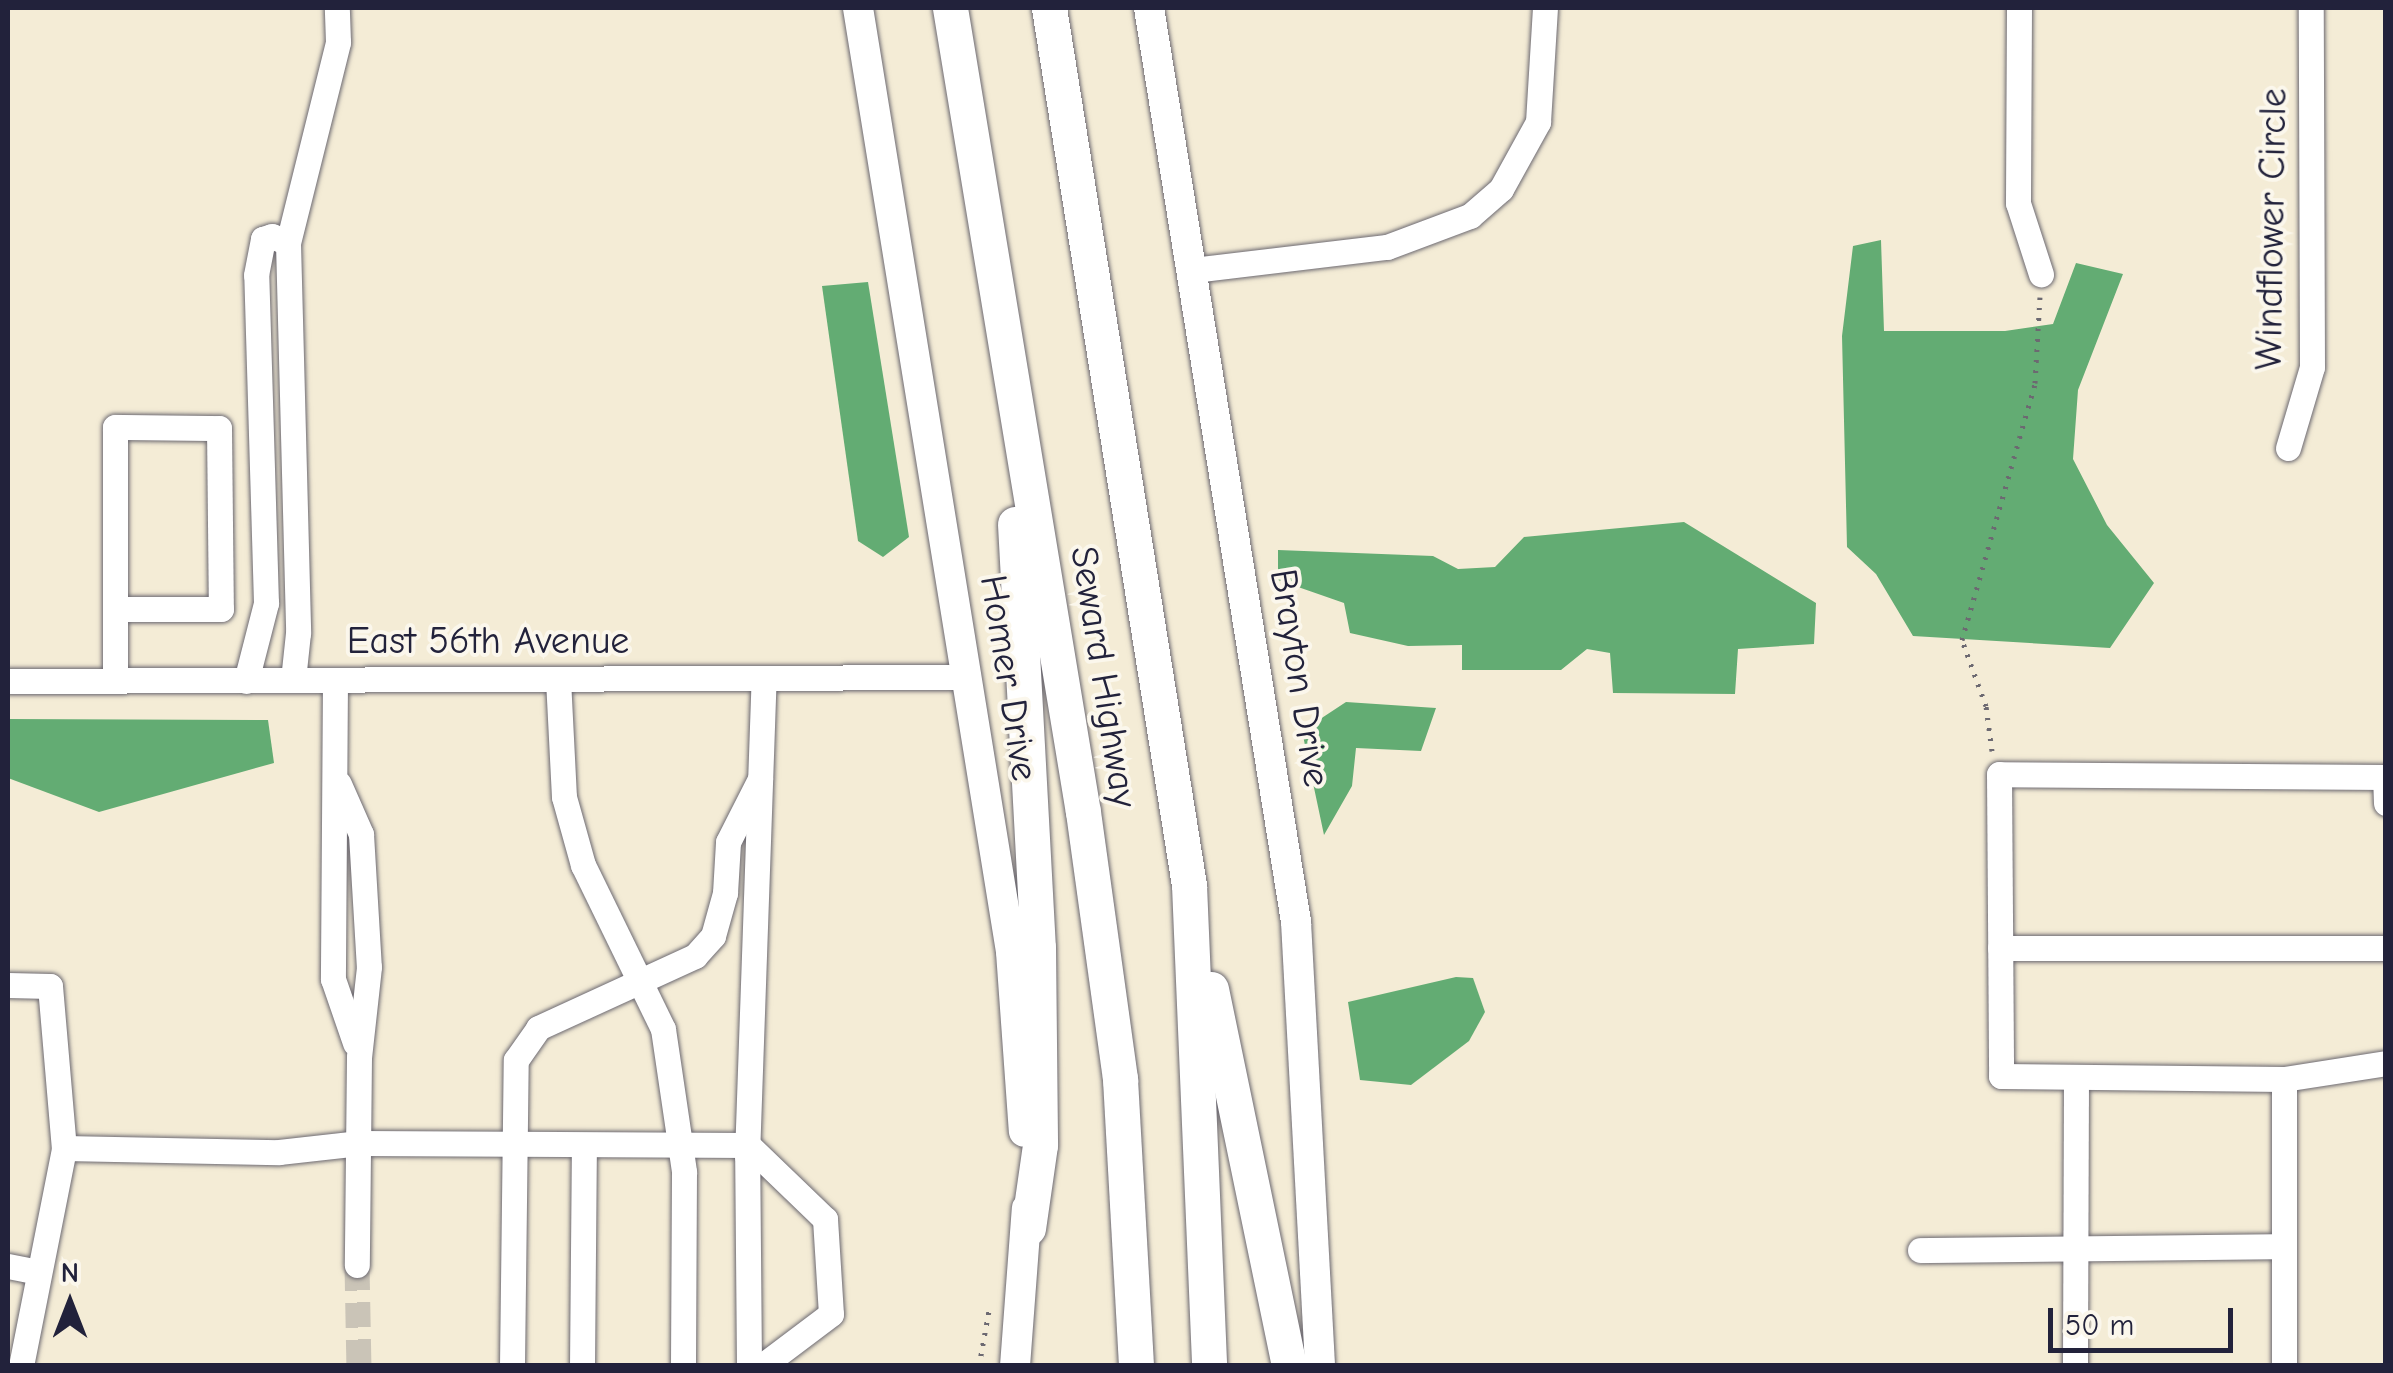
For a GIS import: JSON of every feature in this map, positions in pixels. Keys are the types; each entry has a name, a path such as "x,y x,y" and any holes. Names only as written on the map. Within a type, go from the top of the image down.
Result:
{"highway":[{"name":"Seward Highway","path":"950,8 1120,1080 1136,1366"},
{"name":"Seward Highway","path":"1049,8 1189,885 1209,1366"},
{"path":"1006,353 1038,947 1040,1145 1028,1228"},
{"path":"1189,885 1289,1366"}],"main road":[{"name":"Homer Drive","path":"858,8 1011,952 1028,1228 1015,1366"},
{"name":"Brayton Drive","path":"1149,8 1296,922 1320,1366"}],"street":[{"path":"293,680 298,633 288,243 338,42 337,8"},
{"path":"1194,270 1387,247 1470,216 1512,174 1538,122 1545,8"},
{"path":"2019,8 2018,203 2040,274"},
{"name":"Windflower Circle","path":"2288,448 2312,366 2311,8"},
{"path":"246,681 266,602 258,256 263,239 288,243"},
{"path":"114,681 116,427 218,428 221,609 115,609"},
{"name":"East 56th Avenue","path":"8,681 968,677"},
{"path":"749,1366 748,1145 764,678"},
{"path":"558,679 564,797 583,866 663,1029 681,1148 682,1366"},
{"path":"335,680 339,784 332,832 333,979 359,1057"},
{"path":"2386,803 2385,777 1998,778 2001,1076 2284,1079 2386,1063"},
{"path":"512,1366 510,1144 516,1060 538,1028 695,956 713,936 725,893 728,842 760,778"},
{"path":"339,784 361,834 368,968 359,1057 357,1265"},
{"path":"2000,948 2386,948"},
{"path":"8,985 50,986 64,1148 20,1366"},
{"path":"2075,1366 2076,1077"},
{"path":"2284,1079 2284,1366"},
{"path":"64,1148 279,1152 359,1143 681,1148 748,1145 825,1219 831,1314 762,1366"},
{"path":"582,1366 584,1146"},
{"path":"1920,1250 2284,1246"},
{"path":"8,1266 38,1272"}],"path":[{"path":"1998,778 1986,706 1962,640 2035,383 2040,274"}],"green space":[{"path":"1881,240 1884,331 2005,331 2053,324 2076,263 2123,274 2078,390 2073,459 2107,525 2154,583 2110,648 1913,636 1876,574 1847,547 1842,336 1853,246"},
{"path":"868,282 909,537 883,557 858,541 822,286"},
{"path":"1684,522 1816,603 1814,644 1738,649 1735,694 1613,693 1610,653 1587,649 1561,670 1462,670 1462,645 1408,646 1350,633 1344,603 1278,580 1278,550 1433,556 1458,569 1495,567 1524,537"},
{"path":"1346,702 1436,708 1421,751 1356,748 1352,786 1324,835 1302,731"},
{"path":"8,719 268,720 274,763 99,812 8,778"},
{"path":"1456,977 1473,978 1485,1012 1469,1041 1411,1085 1360,1080 1348,1002"}],"tunnel":[{"path":"357,1265 359,1366"}]}
